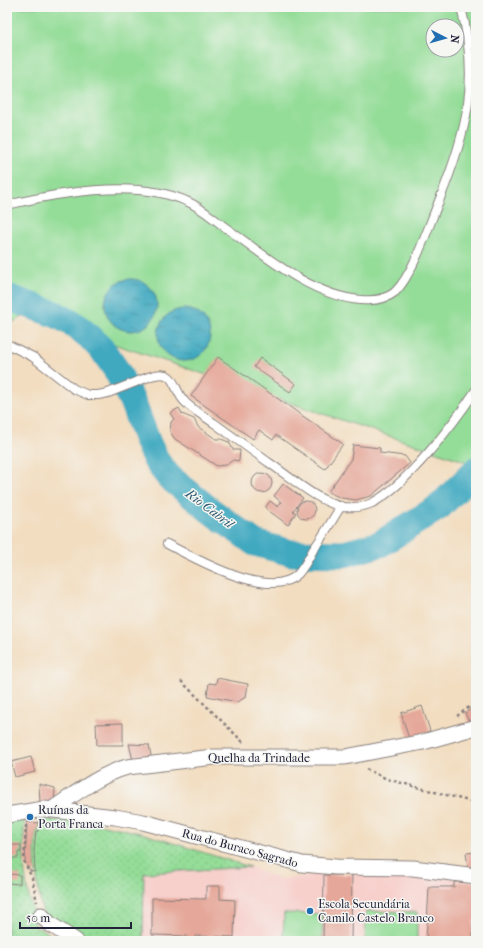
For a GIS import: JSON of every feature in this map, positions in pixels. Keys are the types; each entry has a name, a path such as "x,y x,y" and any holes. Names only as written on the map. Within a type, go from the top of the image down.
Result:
{"street":[{"name":"Quelha da Trindade","path":"51,810 93,782 115,770 127,767 214,757 360,756 423,742 476,727"},
{"name":"Rua do Buraco Sagrado","path":"7,816 27,811 51,810 135,820 302,864 336,867 413,868 476,876"},
{"path":"41,915 48,922 76,941"}],"lane":[{"path":"7,205 48,196 85,191 146,192 177,197 195,205 280,265 319,289 353,299 372,300 389,296 401,285 414,261 448,180 463,132 470,100 471,74 461,7"},
{"path":"7,344 33,357 78,392 92,396 108,393 159,374 169,377 183,399 194,409 317,495 341,506 365,506 379,499 394,487 423,458 476,390"},
{"path":"167,544 246,580 282,581 294,577 300,571 341,506"}],"path":[{"path":"180,681 259,757"},
{"path":"366,768 387,779 476,803"},
{"path":"27,811 24,861 32,880 37,906 41,915"}],"shaded area":[{"name":"Escola Secundária Camilo Castelo Branco","path":"250,867 279,879 324,874 415,873 476,881 476,941 143,941 144,873"}],"green space":[{"path":"7,7 476,7 476,465 27,315 7,325"},
{"path":"25,817 24,867 28,892 35,917 33,918 37,929 41,928 60,941 7,941 7,822"},
{"path":"40,818 95,823 141,833 250,867 144,873 143,941 84,941 43,914 37,883 35,862 36,831 38,831"},
{"path":"366,911 417,912 417,941 365,941"},
{"path":"284,913 323,914 322,941 283,941"}],"water":[{"path":"126,279 136,279 146,283 153,290 157,300 157,310 153,320 146,327 136,331 126,331 116,327 109,320 105,310 105,300 109,290 116,283"},
{"path":"179,309 189,309 203,316 210,330 210,340 203,354 189,361 179,361 169,357 162,350 158,340 158,330 162,320 169,313"}],"building":[{"path":"218,357 343,444 325,469 276,435 273,440 259,430 253,439 191,396"},
{"path":"260,358 296,384 290,392 254,367"},
{"path":"179,408 182,414 194,419 198,427 216,439 229,442 233,450 240,450 239,461 233,460 226,465 217,466 175,439 170,432 171,422 174,419 170,413"},
{"path":"353,445 380,448 380,453 405,456 410,463 371,496 356,500 341,498 328,492 351,459"},
{"path":"262,473 269,476 272,483 269,490 262,493 255,490 252,483 255,476"},
{"path":"283,484 303,498 293,511 296,513 288,525 265,508 270,501 278,507 281,502 274,496"},
{"path":"306,501 312,504 315,510 312,516 306,519 300,516 297,510 300,504"},
{"path":"217,678 248,684 246,697 237,702 207,696 209,683 216,684"},
{"path":"422,706 430,731 421,734 422,738 410,742 401,713"},
{"path":"476,706 476,724 471,726 465,713"},
{"path":"123,723 123,745 97,745 96,724"},
{"path":"129,744 149,745 152,761 134,764"},
{"path":"31,757 35,772 15,777 11,762"},
{"path":"39,784 55,788 54,805 40,804"},
{"path":"27,822 39,823 38,831 36,831 34,850 35,872 30,871 25,861"},
{"path":"7,845 21,845 21,852 18,852 18,858 7,858"},
{"path":"476,852 476,866 468,867 466,853"},
{"path":"9,874 20,875 20,884 7,883"},
{"path":"324,875 352,875 351,941 323,941"},
{"path":"454,882 476,882 476,921 473,921 473,941 426,941 429,887 454,887"},
{"path":"206,886 220,886 220,899 235,900 234,937 195,936 195,941 186,941 187,936 152,935 152,898 206,899"}],"waterway":[{"name":"Rio Cabril","path":"7,297 57,315 75,325 90,337 104,352 117,371 132,401 157,462 169,477 211,511 255,543 291,553 344,554 380,544 439,507 476,470"}],"place":[{"name":"Ruínas da Porta Franca","path":"30,817"},
{"name":"Escola Secundária Camilo Castelo Branco","path":"310,911"}]}
